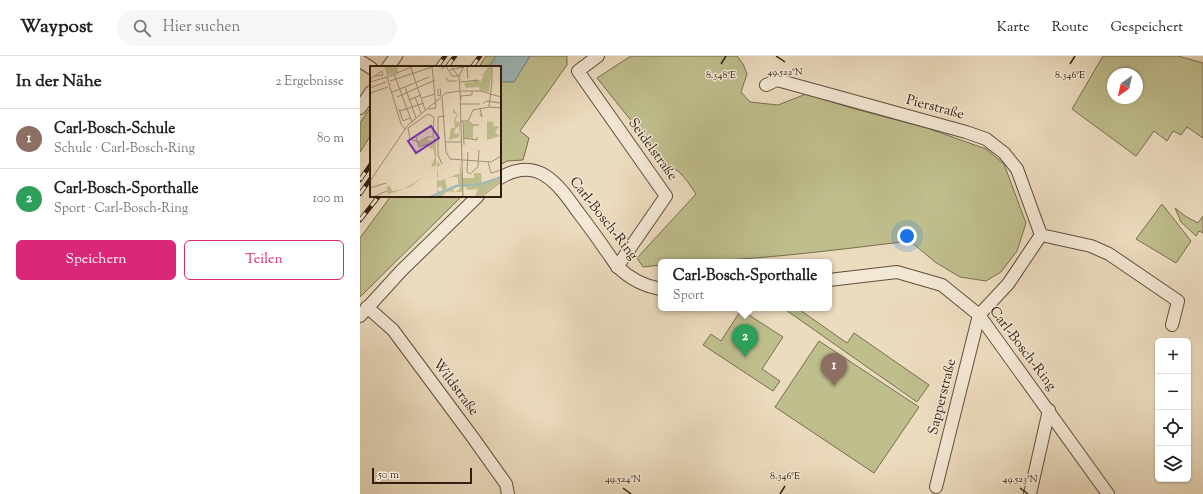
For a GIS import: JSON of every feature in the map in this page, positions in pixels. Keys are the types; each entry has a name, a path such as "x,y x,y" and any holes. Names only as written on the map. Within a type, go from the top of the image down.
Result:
{"street":[{"path":"389,66 396,56"},
{"name":"Seidelstraße","path":"598,56 578,71 666,196 617,267"},
{"path":"360,61 370,67"},
{"name":"Pierstraße","path":"766,85 776,80 966,132 986,139 1004,153 1017,169 1041,236"},
{"path":"360,108 370,93"},
{"name":"Carl-Bosch-Ring","path":"501,178 518,170 527,169 539,171 551,178 563,191 617,267 636,281 651,288 658,289"},
{"path":"364,311 396,276 477,197"},
{"path":"979,314 1008,284 1041,236 1091,246 1109,254 1178,301 1172,325"},
{"name":"Carl-Bosch-Ring","path":"832,280 897,272 942,285 979,314 1108,494"},
{"name":"Wildstraße","path":"364,311 393,330 471,434 506,484 508,494"},
{"name":"Sapperstraße","path":"936,487 979,314"},
{"path":"1030,494 1049,410"}],"shaded area":[{"path":"486,56 567,56 567,65 520,131 529,138 523,160 507,161 501,164 501,66 480,66"},
{"path":"631,56 737,56 743,64 747,74 741,92 750,102 778,105 806,94 927,128 986,149 1004,164 1026,223 1017,251 1001,272 986,281 960,277 935,262 910,241 755,258 658,259 658,265 643,267 637,258 696,194 680,173 666,164 597,78"},
{"path":"1103,56 1178,56 1203,63 1203,138 1187,127 1181,135 1173,131 1167,141 1154,131 1136,156 1072,109"},
{"path":"370,108 370,137 360,152 360,123"},
{"path":"390,197 461,197 360,297 360,238"},
{"path":"1162,204 1191,241 1176,263 1136,239"},
{"path":"1175,208 1185,216 1198,223 1203,216 1203,233 1199,231 1196,236 1181,222"},
{"path":"740,311 783,337 762,369 780,381 773,391 703,345 711,334 721,341"},
{"path":"787,311 801,311 847,343 854,333 929,385 917,402"},
{"path":"819,341 919,407 874,473 775,407"}],"water":[{"path":"496,56 530,56 514,82 501,81 501,66 490,66"}],"railway":[{"path":"438,66 445,56"},
{"path":"448,66 455,56"},
{"path":"473,66 480,56"},
{"path":"360,180 370,165"},
{"path":"360,194 370,179"},
{"path":"360,220 378,197"}],"place":[{"name":"Carl-Bosch-Sporthalle","path":"745,357"},
{"name":"Carl-Bosch-Schule","path":"834,386"}]}
